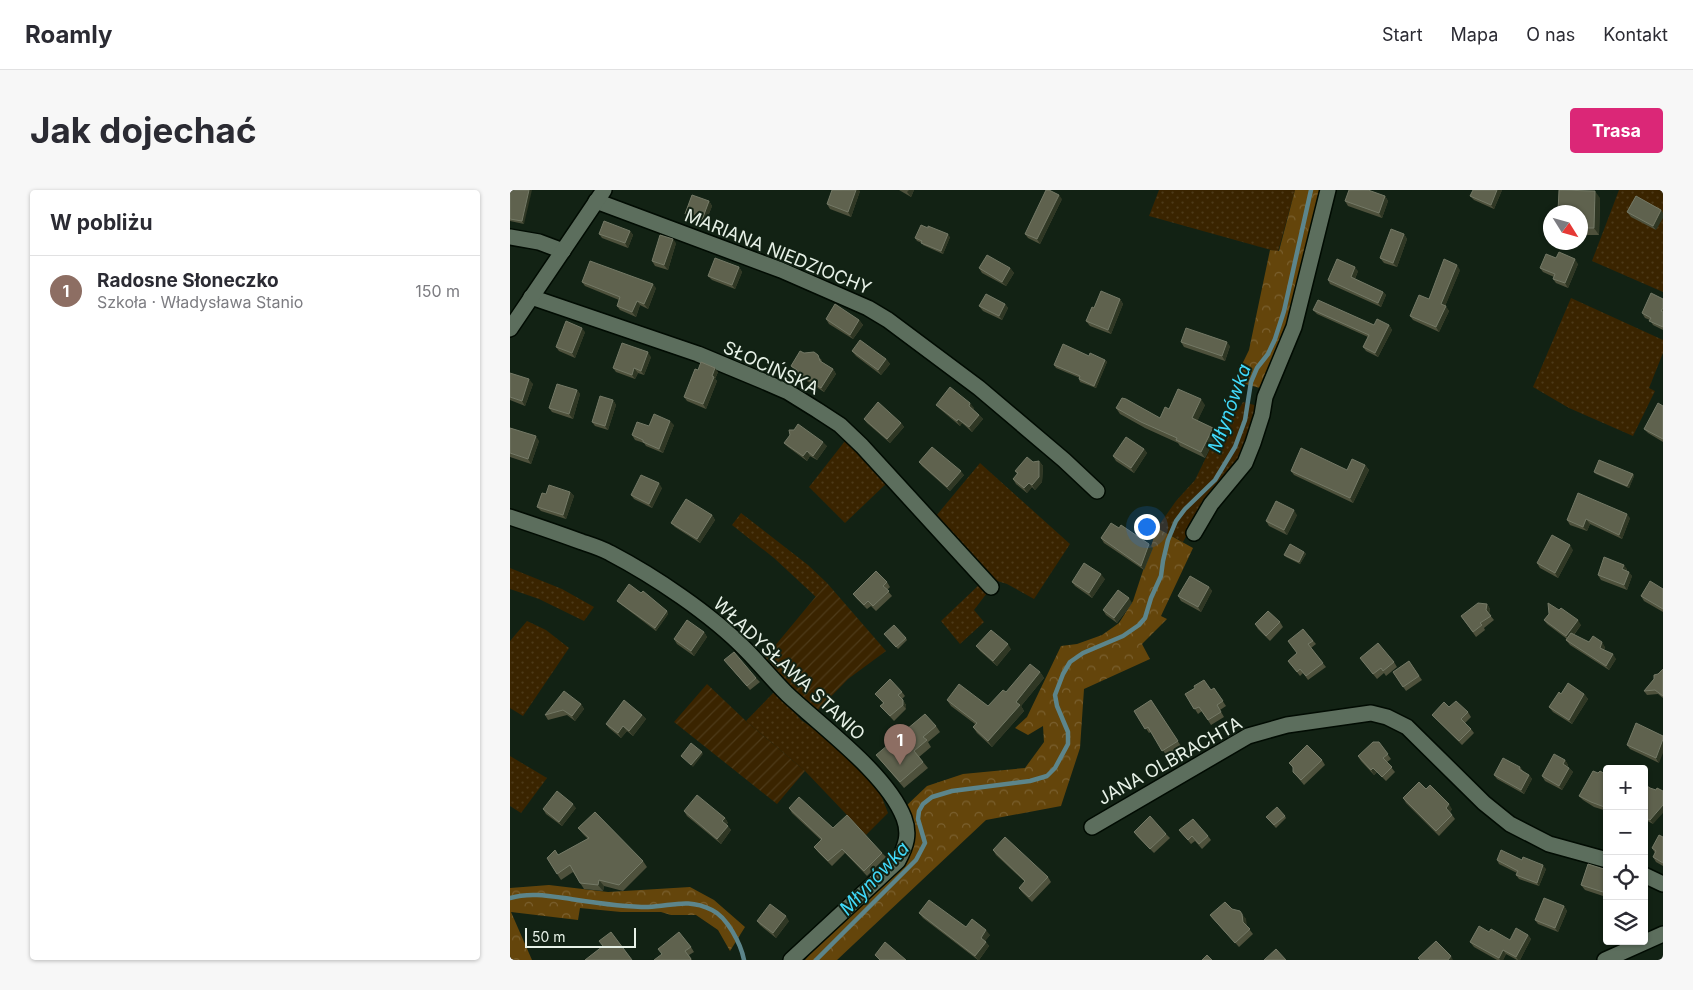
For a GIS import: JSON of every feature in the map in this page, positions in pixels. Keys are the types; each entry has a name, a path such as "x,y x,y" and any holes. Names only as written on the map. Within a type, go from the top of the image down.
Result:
{"street":[{"path":"1194,533 1211,504 1240,470 1253,444 1262,415 1264,398 1294,327 1328,190"},
{"path":"510,329 600,196"},
{"name":"MARIANA NIEDZIOCHY","path":"600,196 782,270 868,308 888,320 979,388 1064,460 1097,491"},
{"path":"510,237 539,242 563,251"},
{"name":"SŁOCIŃSKA","path":"531,297 698,354 771,384 817,410 840,426 862,446 991,586"},
{"name":"WŁADYSŁAWA STANIO","path":"510,517 609,552 672,591 711,619 745,649 787,694 867,767 891,795 904,817 907,832 906,847 898,861 791,960"},
{"name":"JANA OLBRACHTA","path":"1092,827 1248,736 1287,725 1371,712 1387,716 1406,727 1484,803 1510,824 1549,844 1603,859"},
{"path":"1648,877 1663,884"},
{"path":"1605,960 1663,934"}],"shaded area":[{"path":"1159,190 1295,190 1278,252 1149,216"},
{"path":"1619,190 1663,190 1663,292 1592,261"},
{"path":"1571,298 1663,340 1663,353 1649,388 1655,391 1633,436 1569,408 1533,387"},
{"path":"1243,402 1258,406 1239,461 1200,510 1183,542 1157,528 1176,501 1195,480 1231,406 1239,409"},
{"path":"845,441 888,482 845,523 809,487"},
{"path":"980,463 1070,544 1034,599 1007,584 994,580 936,516"},
{"path":"741,513 808,565 827,583 816,597 774,558 732,525"},
{"path":"510,568 562,589 594,607 584,621 539,599 510,589"},
{"path":"827,583 886,651 848,679 816,712 764,659"},
{"path":"981,583 987,593 974,610 984,622 960,644 941,621"},
{"path":"527,621 546,630 569,648 523,716 510,708 510,641"},
{"path":"707,684 746,721 805,771 777,804 674,722"},
{"path":"776,690 801,720 829,739 857,764 881,795 888,813 866,835 805,771 746,721"},
{"path":"510,756 547,778 521,813 510,806"}],"green space":[{"path":"1295,190 1322,190 1290,317 1276,357 1260,388 1234,381 1249,350 1270,250 1279,251"},
{"path":"1157,528 1193,548 1161,616 1167,619 1142,644 1150,659 1084,689 1080,748 1061,806 986,820 837,960 805,960 824,938 901,866 906,806 927,786 963,774 1025,768 1044,742 1043,726 1028,735 1015,728 1027,717 1061,646 1077,644 1102,635 1119,623 1133,601"},
{"path":"549,885 608,892 690,887 714,900 745,927 730,951 718,930 696,915 671,915 661,912 621,912 580,908 578,920 511,912 532,960 510,960 510,888"}],"building":[{"path":"510,190 529,190 522,221 510,219"},
{"path":"832,190 856,190 848,212 827,204"},
{"path":"1046,190 1059,195 1037,239 1025,234"},
{"path":"1349,190 1368,190 1385,196 1379,213 1345,201"},
{"path":"1473,190 1497,190 1491,205 1470,196"},
{"path":"1559,190 1595,191 1594,228 1588,228 1588,205 1558,205"},
{"path":"692,195 709,201 702,220 685,214"},
{"path":"1636,196 1661,210 1653,226 1627,212"},
{"path":"604,221 630,231 625,243 599,234"},
{"path":"921,225 948,234 941,251 921,243 922,241 915,238"},
{"path":"1391,229 1404,234 1393,263 1380,258"},
{"path":"660,235 673,239 664,265 652,261"},
{"path":"1559,252 1575,259 1565,283 1553,279 1555,274 1540,268 1546,254 1556,258"},
{"path":"987,255 1010,268 1002,282 979,268"},
{"path":"715,258 739,267 732,285 708,276"},
{"path":"1337,259 1355,267 1351,277 1383,292 1378,303 1328,280"},
{"path":"1444,259 1457,265 1441,304 1446,306 1436,327 1410,316 1419,295 1429,299"},
{"path":"590,261 653,284 644,304 637,301 632,312 617,306 620,297 582,282"},
{"path":"1101,291 1120,299 1108,330 1086,321"},
{"path":"1651,293 1663,299 1661,311 1663,312 1663,327 1649,321 1651,318 1642,313"},
{"path":"986,294 1005,304 999,316 979,306"},
{"path":"1318,300 1374,325 1377,319 1389,325 1375,353 1363,347 1369,335 1313,310"},
{"path":"835,304 859,320 850,335 826,319"},
{"path":"566,321 582,328 572,353 556,347"},
{"path":"1186,328 1227,342 1222,356 1181,342"},
{"path":"860,340 886,359 878,370 852,351"},
{"path":"622,343 648,352 641,371 634,368 632,375 613,368"},
{"path":"1063,344 1089,356 1090,353 1105,360 1094,386 1079,379 1080,376 1054,365"},
{"path":"800,351 804,353 814,352 818,355 820,361 833,369 821,388 796,372 797,370 791,366"},
{"path":"701,362 715,368 712,376 714,377 703,404 684,397 695,369 698,370"},
{"path":"510,373 529,379 522,401 510,397"},
{"path":"557,384 577,390 569,414 549,408"},
{"path":"950,387 970,403 969,406 979,415 969,427 958,419 957,421 936,405"},
{"path":"1178,389 1201,399 1192,418 1213,428 1201,452 1116,408 1122,398 1160,418 1165,407 1169,409"},
{"path":"600,396 613,400 605,426 592,422"},
{"path":"878,402 901,423 887,439 864,419"},
{"path":"1658,403 1663,406 1663,439 1644,429"},
{"path":"654,414 670,421 659,449 632,435 637,422 649,426"},
{"path":"798,424 823,442 813,456 807,451 803,456 784,443 790,435 789,430 794,430"},
{"path":"510,428 536,436 528,459 510,453"},
{"path":"1126,437 1144,449 1131,468 1113,456"},
{"path":"932,447 961,471 947,487 919,462"},
{"path":"1301,448 1347,470 1352,459 1365,465 1350,498 1291,471"},
{"path":"1027,457 1033,462 1039,461 1039,477 1032,485 1029,483 1024,488 1013,479 1018,473 1015,471"},
{"path":"1599,460 1633,474 1627,486 1594,472"},
{"path":"641,475 659,483 649,504 631,495"},
{"path":"549,485 570,492 563,515 537,507 542,493 546,494"},
{"path":"1578,493 1627,514 1619,535 1586,519 1583,527 1567,520"},
{"path":"686,499 712,515 697,539 671,523"},
{"path":"1276,501 1294,510 1284,530 1266,521"},
{"path":"1111,523 1119,528 1121,525 1149,544 1141,566 1101,538"},
{"path":"1552,535 1570,545 1555,573 1537,563"},
{"path":"1290,544 1304,552 1299,562 1284,555"},
{"path":"1604,557 1624,565 1622,569 1629,572 1624,585 1598,575"},
{"path":"1084,563 1101,574 1089,593 1072,582"},
{"path":"876,571 887,582 883,586 889,591 873,606 868,601 864,605 853,594"},
{"path":"1190,576 1209,587 1198,607 1178,596"},
{"path":"1650,581 1663,589 1663,609 1641,596"},
{"path":"629,584 641,593 643,591 667,611 655,628 617,601"},
{"path":"1118,590 1129,598 1114,618 1103,610"},
{"path":"1478,603 1487,604 1486,610 1491,616 1480,623 1482,625 1473,632 1461,616"},
{"path":"1548,603 1559,610 1561,608 1578,620 1566,636 1544,620 1549,614"},
{"path":"1268,611 1280,622 1266,636 1255,624"},
{"path":"687,620 704,632 691,651 674,639"},
{"path":"894,625 906,638 896,647 884,634"},
{"path":"1303,629 1313,641 1308,644 1323,663 1306,676 1300,669 1297,672 1288,661 1297,653 1288,641"},
{"path":"991,630 1008,644 993,661 976,646"},
{"path":"1571,633 1589,642 1593,636 1602,642 1600,648 1613,654 1606,666 1566,640"},
{"path":"1378,643 1394,662 1383,671 1381,668 1373,674 1360,658"},
{"path":"734,652 756,678 747,686 724,660"},
{"path":"1409,661 1419,676 1403,687 1393,672"},
{"path":"1030,664 1040,672 1016,702 1020,705 988,741 973,727 977,723 947,700 959,684 988,706 1003,690 1006,692"},
{"path":"1663,669 1663,696 1655,690 1644,691 1654,679 1654,675"},
{"path":"890,679 902,692 898,695 903,700 903,705 890,716 880,706 884,703 875,694"},
{"path":"1204,680 1211,690 1214,688 1223,701 1217,705 1221,712 1208,720 1199,707 1194,709 1185,694"},
{"path":"1568,683 1584,694 1569,720 1549,707"},
{"path":"564,691 581,704 572,716 563,710 545,715"},
{"path":"624,700 642,715 629,731 623,726 618,733 606,724"},
{"path":"1151,700 1178,741 1162,751 1148,727 1145,729 1134,711"},
{"path":"1456,701 1468,712 1461,719 1471,729 1459,741 1432,715 1444,702 1449,707"},
{"path":"925,714 936,726 923,737 927,740 914,751 923,762 900,782 876,755"},
{"path":"1636,723 1663,736 1656,758 1627,745"},
{"path":"1373,742 1379,742 1388,754 1383,758 1392,767 1382,777 1373,768 1371,770 1358,756"},
{"path":"691,743 702,752 691,765 681,756"},
{"path":"1307,745 1322,760 1301,780 1293,772 1293,767 1289,763"},
{"path":"1554,754 1565,760 1563,764 1569,768 1559,786 1542,776"},
{"path":"1503,758 1520,767 1519,769 1529,775 1521,790 1494,775"},
{"path":"1593,771 1603,773 1603,806 1579,796"},
{"path":"1419,782 1426,789 1430,785 1449,804 1446,808 1452,815 1436,831 1403,798"},
{"path":"1648,787 1663,791 1663,805 1650,820 1648,819"},
{"path":"557,791 573,804 559,822 543,809"},
{"path":"697,795 725,818 722,821 728,826 717,839 684,811"},
{"path":"799,797 833,828 847,815 882,853 864,871 842,849 828,861 814,847 822,839 789,808"},
{"path":"1277,807 1285,816 1274,825 1266,817"},
{"path":"595,812 643,861 619,885 599,880 598,885 580,883 570,865 557,874 547,858 555,850 558,855 589,838 578,828"},
{"path":"1150,816 1166,834 1150,849 1134,832"},
{"path":"1193,819 1208,836 1199,844 1192,836 1188,840 1179,830"},
{"path":"1659,835 1663,837 1663,863 1653,857 1656,851 1652,848"},
{"path":"1005,837 1048,877 1029,897 1019,888 1025,881 993,850"},
{"path":"1501,850 1522,860 1523,857 1543,865 1537,883 1516,875 1518,871 1497,860"},
{"path":"1588,864 1603,869 1603,892 1581,885"},
{"path":"1544,898 1564,906 1555,928 1535,920"},
{"path":"929,900 966,927 972,919 986,930 981,938 986,942 975,956 919,913"},
{"path":"1225,902 1232,909 1240,911 1243,922 1250,929 1235,943 1210,915"},
{"path":"770,904 786,916 773,933 757,921"},
{"path":"1479,926 1489,932 1491,929 1510,940 1516,928 1528,935 1516,957 1503,950 1499,958 1470,942"},
{"path":"611,932 632,960 585,960 603,946 599,941"},
{"path":"679,932 691,947 685,951 691,959 654,960 662,954 658,949"},
{"path":"1436,941 1451,956 1448,960 1420,960 1418,958"},
{"path":"885,942 906,960 880,960 875,955"},
{"path":"1276,949 1286,960 1264,960"},
{"path":"1207,955 1212,960 1202,960"}],"waterway":[{"name":"Młynówka","path":"816,960 916,860 925,843 918,819 919,811 923,804 932,797 952,791 1030,781 1047,776 1055,768 1068,744 1068,732 1057,706 1055,695 1063,674 1070,662 1083,653 1123,636 1139,625 1145,618 1151,598 1161,576 1168,540 1176,521 1185,509 1215,480 1235,447 1245,420 1251,382 1257,368 1268,354 1275,339 1284,311 1311,190"},
{"name":"Młynówka","path":"510,898 540,895 629,906 648,907 680,904 703,906 718,914 728,925 737,939 744,960"}],"place":[{"name":"Radosne Słoneczko","path":"900,765"}]}
